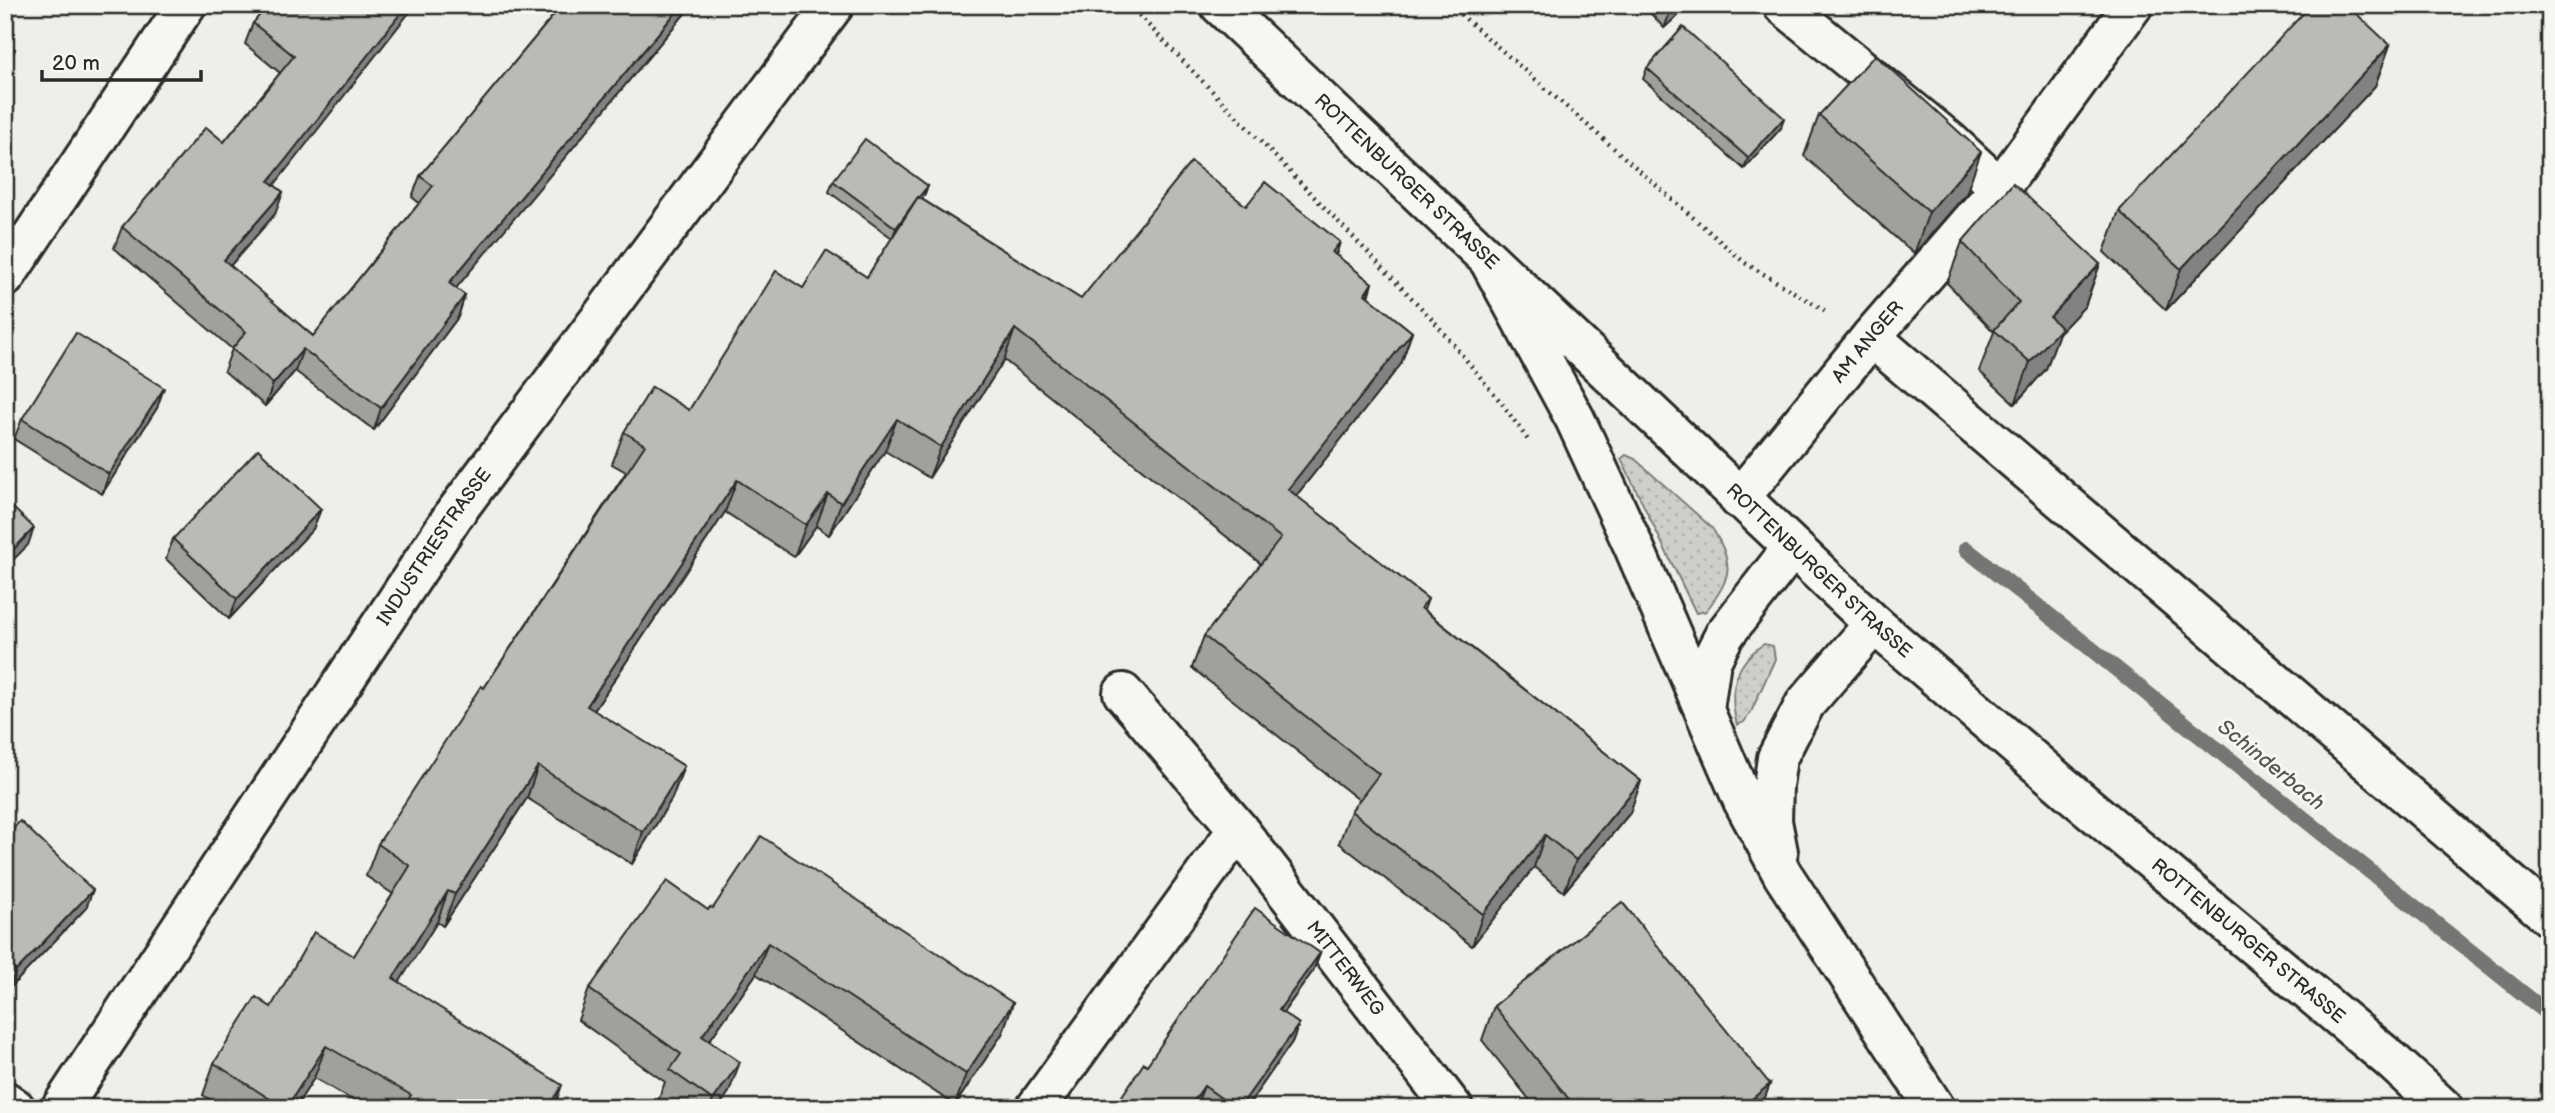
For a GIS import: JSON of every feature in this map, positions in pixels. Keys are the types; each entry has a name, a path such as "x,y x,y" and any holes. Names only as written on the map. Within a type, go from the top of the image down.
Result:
{"main road":[{"path":"5,278 186,5"},
{"name":"INDUSTRIESTRASSE","path":"61,1108 453,516 834,5"},
{"name":"ROTTENBURGER STRASSE","path":"1220,5 1874,624 2077,798 2391,1060 2443,1108"},
{"path":"1783,5 1949,141 2000,188"},
{"name":"AM ANGER","path":"1739,499 1871,337 2000,188 2133,5"},
{"path":"1490,262 1575,418 1633,545 1742,801 1783,875 1935,1108"},
{"path":"1871,337 2550,917"},
{"path":"1704,709 1711,661 1725,634 1792,548"},
{"path":"1783,875 1772,821 1777,758 1805,704 1874,624"},
{"name":"MITTERWEG","path":"1123,693 1238,829 1453,1108"},
{"path":"1036,1108 1238,829"},
{"path":"5,1101 15,1108"}],"path":[{"path":"1129,5 1434,321 1504,406 1532,445"},
{"path":"1450,5 1745,262 1871,337"}],"shaded area":[{"path":"1626,455 1635,459 1712,528 1719,541 1727,562 1727,571 1721,589 1706,611 1696,613 1621,459"},
{"path":"1764,644 1773,646 1775,659 1751,712 1744,722 1737,725 1733,701 1736,679 1746,660"}],"building":[{"path":"268,5 407,5 269,181 283,192 224,260 313,336 433,186 420,176 562,5 682,5 449,283 465,295 381,408 303,349 273,384 232,349 246,332 122,227 206,127 224,142 294,56 253,23"},
{"path":"2311,5 2347,5 2390,45 2181,269 2119,211"},
{"path":"1683,27 1784,118 1748,158 1647,68"},
{"path":"5,42 15,49 5,62"},
{"path":"1875,55 1981,152 1929,212 1819,115"},
{"path":"865,139 928,186 896,228 833,181"},
{"path":"1191,162 1246,206 1265,182 1340,242 1332,252 1372,283 1365,294 1412,332 1288,489 1428,599 1421,608 1641,781 1576,860 1545,835 1483,914 1351,811 1379,774 1204,636 1281,538 1015,329 941,447 897,419 841,503 828,494 806,525 737,480 587,706 684,766 643,832 538,766 455,894 448,891 393,978 562,1085 548,1108 403,1108 411,1095 326,1046 284,1108 214,1063 256,997 271,1007 314,932 354,956 410,866 378,844 481,686 484,688 645,445 624,432 652,387 689,410 776,271 803,288 826,251 867,277 918,197 1081,299"},
{"path":"2013,183 2100,264 2050,317 2061,328 2030,362 1994,330 2019,302 1962,242"},
{"path":"76,333 164,388 109,474 22,419"},
{"path":"258,449 321,509 237,599 173,539"},
{"path":"5,500 34,528 5,558"},
{"path":"20,821 93,890 16,971 5,961 5,837"},
{"path":"761,836 1013,1003 966,1074 768,943 702,1036 740,1062 713,1100 670,1070 681,1054 589,989 667,881 708,910 713,908"},
{"path":"1622,902 1770,1084 1741,1108 1576,1108 1494,1006"},
{"path":"1255,908 1320,953 1279,1010 1299,1024 1239,1108 1235,1108 1204,1086 1189,1108 1114,1108 1144,1063 1147,1065"}],"waterway":[{"name":"Schinderbach","path":"1966,549 2550,1015"}]}
